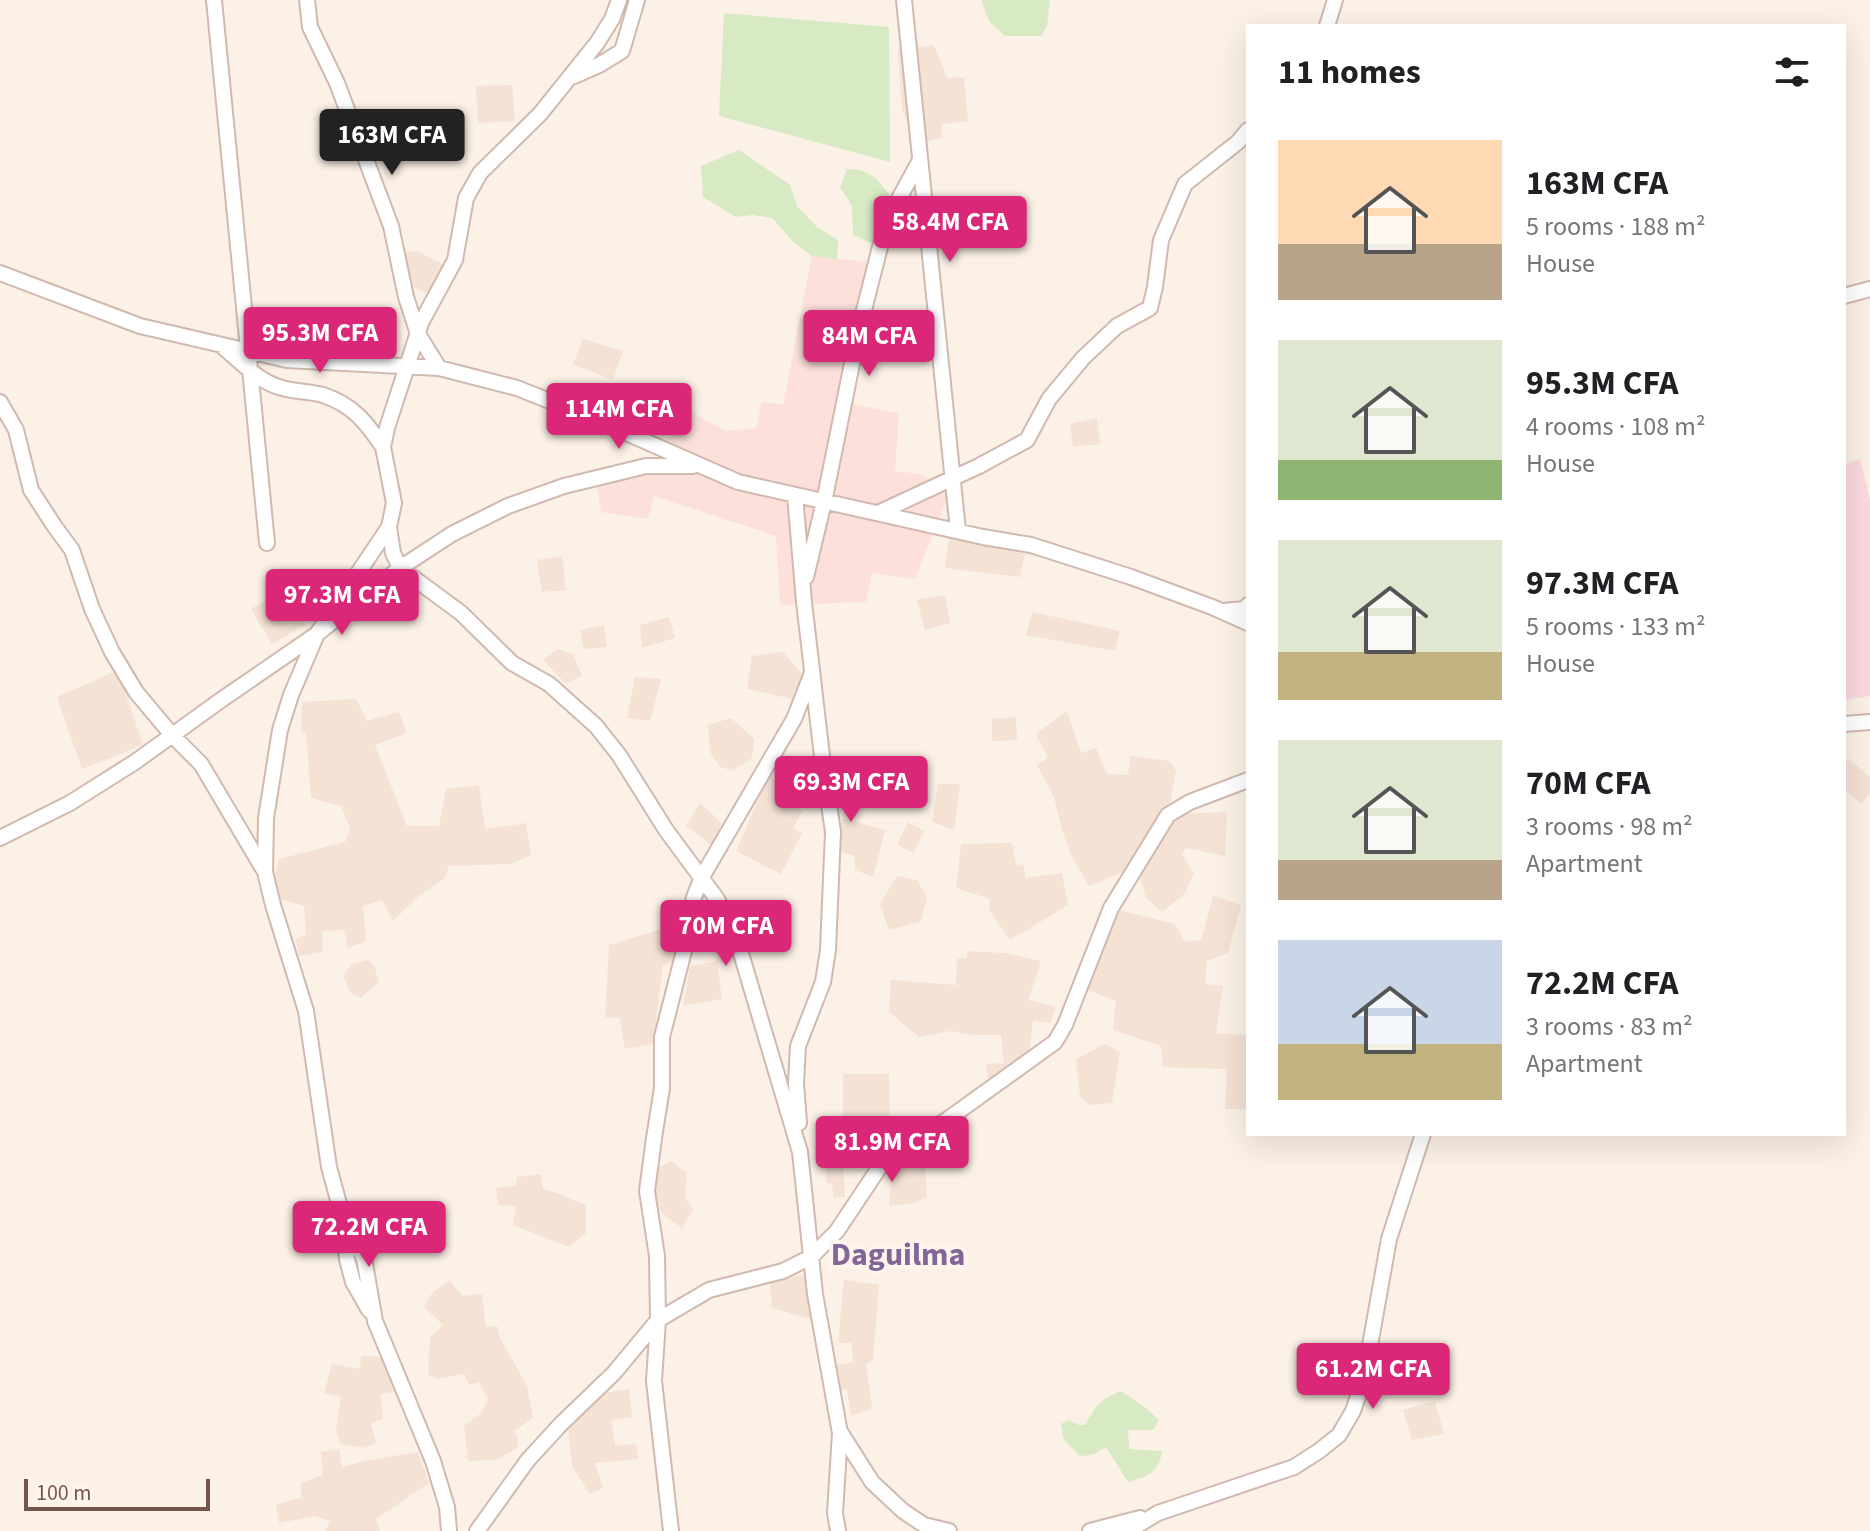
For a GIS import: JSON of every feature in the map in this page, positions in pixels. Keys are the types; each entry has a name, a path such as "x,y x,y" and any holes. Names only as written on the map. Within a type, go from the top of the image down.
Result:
{"street":[{"path":"214,0 267,543"},
{"path":"307,0 310,27 337,83 391,226 406,297 418,334 439,368"},
{"path":"383,447 421,323 455,260 466,198 480,173 540,114 597,43 612,19 619,0"},
{"path":"569,78 622,51 637,0"},
{"path":"904,0 958,531"},
{"path":"1328,24 1335,0"},
{"path":"877,513 1027,440 1049,399 1083,358 1117,326 1150,308 1161,240 1185,184 1246,132"},
{"path":"803,590 858,334 880,247 889,217 920,159"},
{"path":"0,273 140,326 287,360 439,368 517,388 738,482 1031,545 1131,577 1246,622"},
{"path":"1846,295 1870,289"},
{"path":"219,344 277,387 322,395 343,404 366,421 383,447 394,503 389,527 393,553 400,568 461,613 512,663 549,684 596,726 619,755 666,830 717,899 737,940 800,1152"},
{"path":"0,402 16,430 31,490 72,550 92,609 112,652 136,692 201,764 265,872"},
{"path":"0,838 70,803 135,762 317,634 400,568 452,534 508,506 564,486 646,466 701,466"},
{"path":"795,495 812,673 833,832 828,950 823,982 798,1046 796,1083 811,1257 840,1433 835,1513 838,1531"},
{"path":"389,527 317,634 291,695 280,730 266,818 265,872 306,1011 329,1167 344,1222 364,1258 375,1321 433,1461 447,1507 449,1531"},
{"path":"1222,611 1246,608"},
{"path":"671,1531 654,1381 658,1320 657,1256 647,1191 662,1088 662,1037 694,897 702,877 794,719 812,673"},
{"path":"1846,724 1870,722"},
{"path":"477,1531 532,1455 614,1373 658,1320 709,1290 783,1271 811,1257 837,1231 879,1168 1055,1042 1065,1025 1111,908 1168,815 1190,802 1246,781"},
{"path":"1090,1531 1158,1513 1294,1467 1339,1435 1353,1411 1364,1379 1389,1239 1422,1136"},
{"path":"840,1433 872,1482 903,1511 924,1525 949,1531"},
{"path":"1128,1531 1158,1513"}],"shaded area":[{"path":"934,45 947,78 964,77 968,121 941,124 942,138 916,144 902,109 898,49"},
{"path":"512,85 515,121 478,123 476,86"},
{"path":"417,251 444,265 431,296 405,279 402,252"},
{"path":"812,256 876,263 845,403 899,413 895,471 920,474 950,492 915,579 872,573 866,602 780,605 776,536 654,496 648,519 601,512 596,478 659,466 679,406 726,431 756,428 762,402 783,405"},
{"path":"583,339 623,351 613,380 573,364"},
{"path":"1097,418 1100,444 1073,447 1070,424"},
{"path":"1860,459 1870,500 1870,696 1846,700 1846,464"},
{"path":"949,538 1025,554 1020,577 945,568"},
{"path":"562,556 566,590 542,592 537,560"},
{"path":"282,590 305,625 272,644 251,609"},
{"path":"945,595 950,623 925,630 917,600"},
{"path":"1032,612 1120,631 1115,651 1026,635"},
{"path":"669,617 675,638 642,648 640,625"},
{"path":"604,625 607,647 584,649 580,630"},
{"path":"558,649 573,654 582,676 566,684 543,660"},
{"path":"783,652 803,675 792,699 747,689 752,656"},
{"path":"118,670 143,745 82,769 57,697"},
{"path":"635,677 661,679 650,721 627,718"},
{"path":"356,699 367,721 399,712 407,733 375,745 407,826 439,826 446,789 479,785 485,829 526,823 531,855 511,864 449,866 445,878 421,894 393,921 382,900 363,906 366,941 348,948 344,930 322,931 323,952 299,956 296,939 306,935 304,906 282,900 273,882 279,859 345,842 350,828 341,806 311,798 306,734 301,731 302,702"},
{"path":"1067,711 1081,753 1096,748 1107,774 1128,775 1131,756 1169,761 1176,771 1168,814 1227,812 1225,856 1186,848 1182,854 1194,874 1184,894 1162,912 1146,898 1137,867 1089,886 1071,855 1054,797 1037,765 1048,758 1036,734"},
{"path":"1016,717 1017,740 992,741 992,719"},
{"path":"731,718 754,739 752,758 734,771 720,767 710,752 708,725"},
{"path":"1848,758 1870,777 1870,793 1861,804 1846,791"},
{"path":"767,771 802,812 793,828 802,833 781,874 736,851 760,796 752,789"},
{"path":"938,784 960,784 954,830 932,822"},
{"path":"700,803 722,823 711,845 686,826"},
{"path":"842,818 885,830 873,877 855,870 855,856 838,851"},
{"path":"908,822 924,831 914,853 897,845"},
{"path":"1012,843 1016,865 1023,864 1026,878 1062,873 1068,905 1010,940 989,910 990,899 956,888 961,844"},
{"path":"897,876 917,880 927,897 921,921 889,930 880,904"},
{"path":"1213,896 1241,905 1228,953 1207,961 1205,984 1223,986 1216,1033 1246,1035 1246,1109 1225,1109 1227,1069 1163,1067 1161,1046 1113,1030 1116,1001 1080,987 1111,908 1175,924 1185,942 1201,940"},
{"path":"663,929 688,929 681,960 663,965 653,1044 625,1049 620,1018 605,1017 609,945"},
{"path":"967,951 1005,953 1041,961 1028,1000 1056,1007 1050,1023 1033,1021 1028,1063 1008,1066 1008,1076 988,1078 986,1064 1004,1063 1001,1035 951,1031 919,1037 889,1012 891,980 956,985 957,959 967,958"},
{"path":"368,960 374,965 379,982 360,998 350,992 343,975 352,964"},
{"path":"717,961 722,999 683,1006 690,966"},
{"path":"1105,1044 1120,1052 1112,1103 1089,1105 1080,1096 1076,1059"},
{"path":"843,1074 889,1074 890,1123 843,1123"},
{"path":"671,1161 687,1173 685,1197 693,1210 682,1228 656,1208 652,1187 656,1169"},
{"path":"827,1161 843,1165 845,1197 834,1198 832,1184 826,1183"},
{"path":"925,1163 927,1197 913,1203 889,1206 892,1164"},
{"path":"541,1174 543,1189 586,1205 586,1233 569,1247 513,1225 516,1206 498,1205 496,1188 516,1185 517,1177"},
{"path":"809,1274 814,1320 772,1308 770,1280"},
{"path":"450,1280 462,1296 482,1294 486,1327 497,1326 500,1338 527,1386 533,1417 514,1432 518,1438 517,1448 496,1460 468,1461 464,1426 480,1414 488,1400 479,1382 469,1385 464,1374 437,1379 428,1374 430,1338 443,1325 424,1307 432,1293"},
{"path":"844,1280 879,1285 873,1360 866,1364 872,1408 851,1416 847,1390 839,1390 836,1365 853,1362 852,1343 838,1343"},
{"path":"361,1356 387,1357 395,1392 381,1394 383,1419 371,1423 376,1443 364,1448 341,1444 336,1432 341,1397 324,1393 332,1364 360,1369"},
{"path":"629,1389 632,1417 612,1420 615,1446 636,1444 638,1459 595,1463 603,1488 590,1494 572,1466 568,1427 598,1394"},
{"path":"1435,1401 1444,1434 1412,1440 1403,1410"},
{"path":"339,1449 342,1467 418,1452 429,1483 376,1519 380,1531 325,1531 331,1521 314,1516 279,1523 276,1504 301,1498 301,1483 323,1475 321,1452"}],"green space":[{"path":"981,0 1050,0 1047,26 1041,36 1005,36 989,21"},
{"path":"724,13 889,27 890,162 719,116"},
{"path":"739,150 790,185 797,206 817,227 838,240 837,259 812,256 793,242 772,218 752,215 736,217 703,197 701,166"},
{"path":"847,169 860,170 875,177 889,194 889,217 880,247 853,235 852,206 840,187"},
{"path":"1121,1391 1159,1420 1153,1430 1128,1430 1129,1449 1162,1451 1151,1473 1128,1482 1106,1447 1092,1455 1080,1456 1064,1440 1061,1424 1069,1420 1085,1425 1100,1404"}],"district":[{"name":"Daguilma","path":"898,1254"}]}
